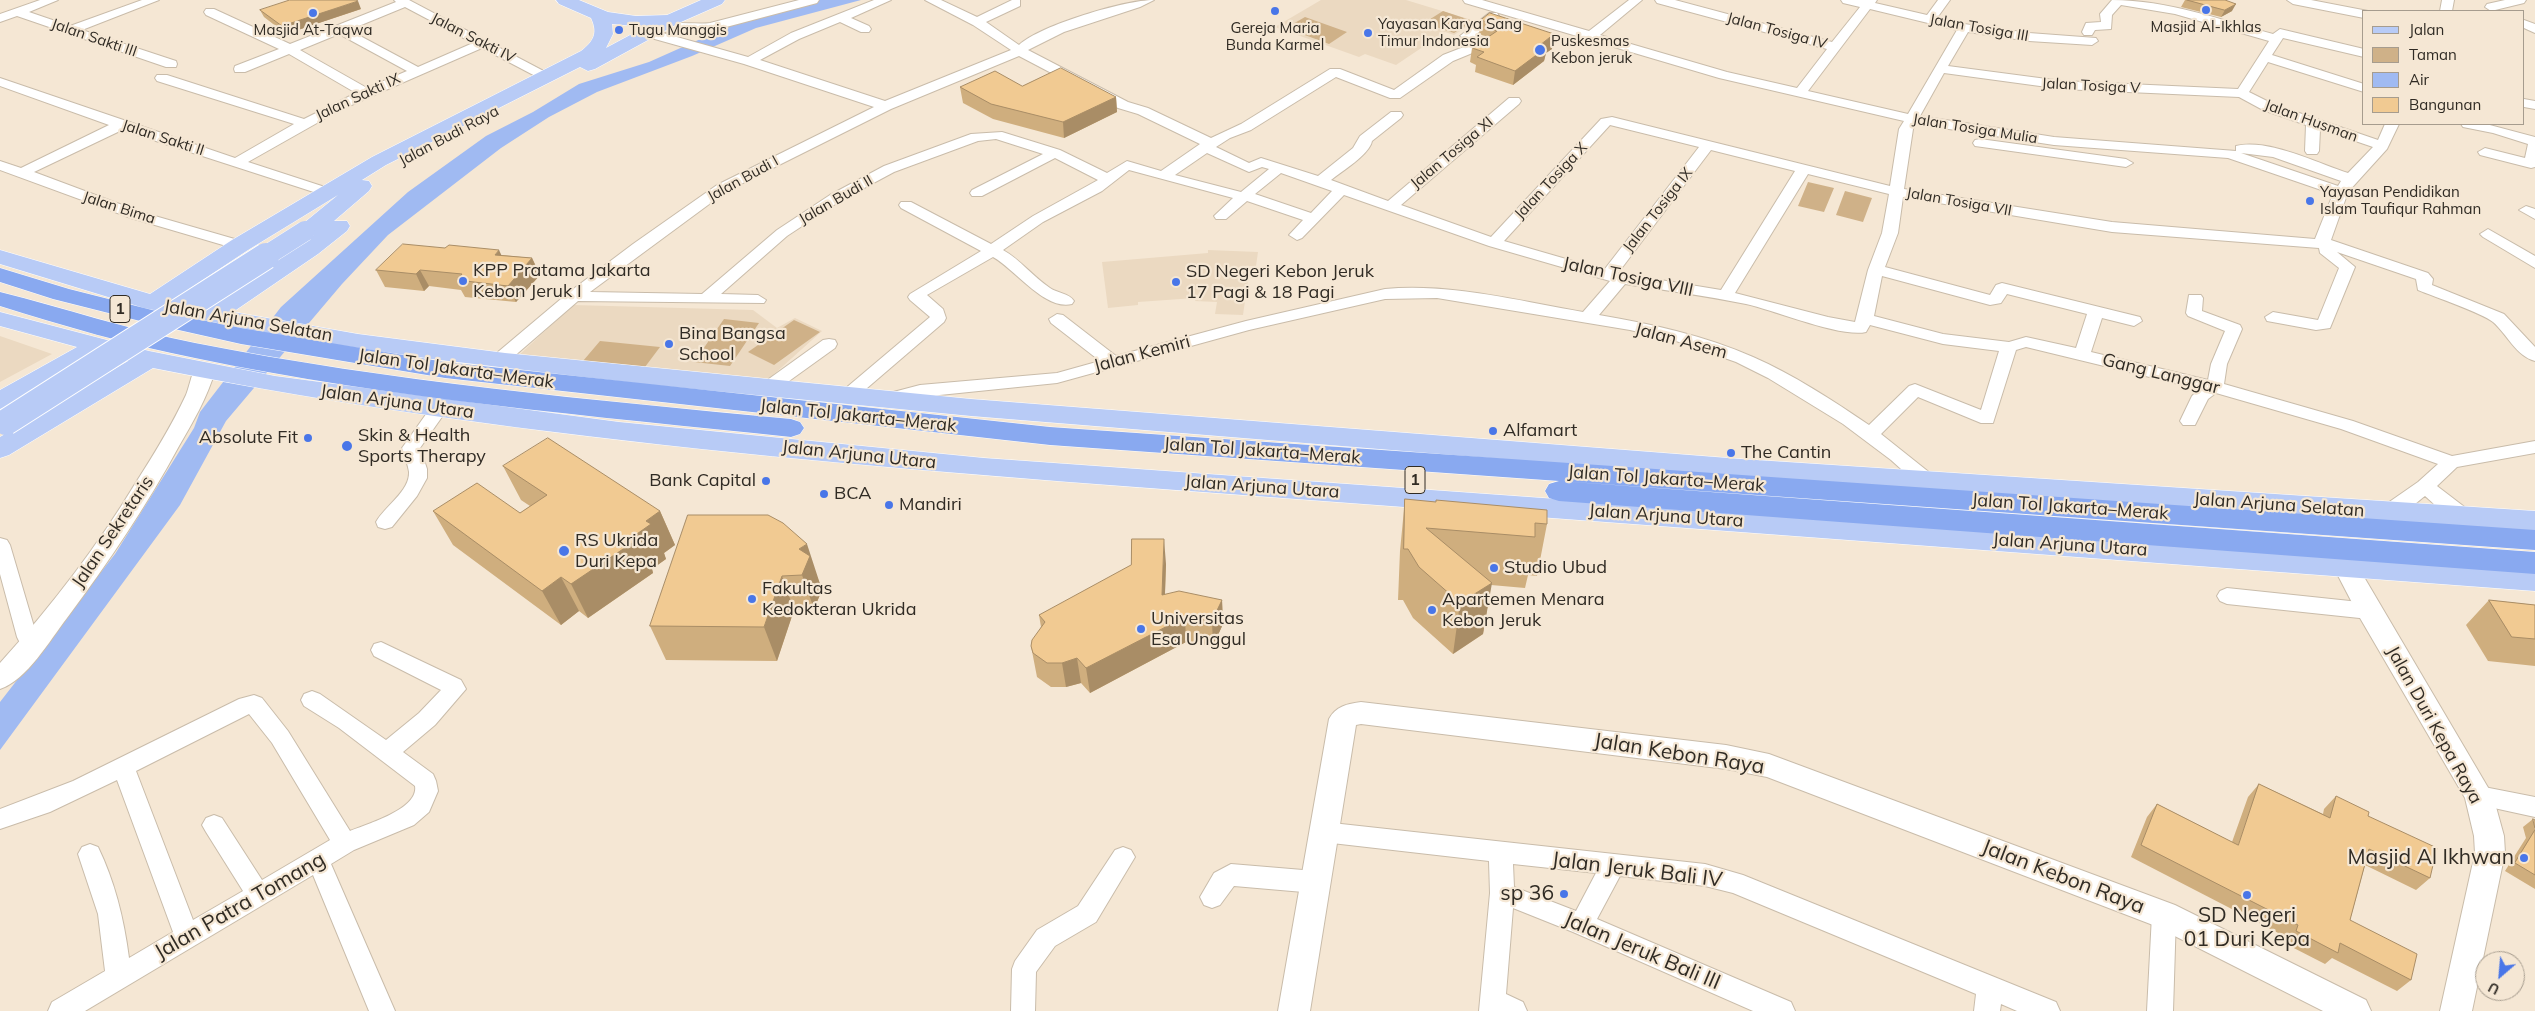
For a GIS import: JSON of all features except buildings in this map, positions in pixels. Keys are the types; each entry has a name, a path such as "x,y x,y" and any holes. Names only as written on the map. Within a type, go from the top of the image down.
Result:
{"highway":[{"name":"Jalan Tol Jakarta–Merak","path":"0,275 152,317 248,330 304,350 477,395 998,449 2535,563"},
{"name":"Jalan Tol Jakarta–Merak","path":"0,299 113,331 213,366 304,350 445,370 1050,436 2535,540"}],"main road":[{"path":"565,0 600,17 638,24 675,18"},
{"name":"Jalan Budi Raya","path":"152,303 240,245 326,192 675,18 716,0"},
{"name":"Jalan Budi Raya","path":"213,315 332,232 388,162 588,55 603,41 606,30 600,17"},
{"path":"2,416 311,226 376,174 388,162"},
{"name":"Jalan Arjuna Selatan","path":"0,257 94,288 152,303 213,315 248,330"},
{"name":"Jalan Arjuna Utara","path":"0,319 149,359 213,366 275,384 620,431 984,467 2535,580"},
{"path":"2,416 97,346"},
{"name":"Jalan Arjuna Selatan","path":"304,350 498,361 764,390 882,400 1379,441 1928,482 2389,512 2443,501 2535,521"},
{"path":"0,449 149,359"}],"street":[{"path":"0,18 52,0"},
{"path":"70,30 153,0"},
{"path":"653,30 711,27 813,0"},
{"path":"749,61 779,44 885,0"},
{"path":"931,0 977,22 1020,52 1123,105 1143,111 1208,146"},
{"path":"1020,52 1025,46 1048,34 1148,0"},
{"name":"Jalan Tosiga Mulia","path":"1469,0 1498,13 1591,36 1724,75 1908,124 2054,141 2230,154"},
{"path":"1163,176 1228,133 1242,129 1335,72 1395,95 1448,58 1483,44 1483,42 1466,36 1517,0"},
{"path":"1591,36 1636,0"},
{"name":"Jalan Tosiga IV","path":"1661,0 1836,47"},
{"name":"Jalan Tosiga III","path":"1847,0 1870,3 1964,28 2029,37 2090,37"},
{"path":"1930,20 1944,0"},
{"path":"2090,37 2090,26 2106,26 2106,14 2119,0 2178,5 2277,39"},
{"path":"2293,0 2342,5 2362,13"},
{"path":"2496,10 2491,7 2520,0"},
{"path":"240,69 288,48 340,29 403,1"},
{"name":"Jalan Sakti IV","path":"403,1 546,76"},
{"path":"977,22 1016,3"},
{"path":"1799,94 1870,3"},
{"name":"Jalan Sakti III","path":"17,12 171,64"},
{"path":"210,12 288,48 365,93"},
{"path":"839,18 865,29"},
{"path":"1865,319 1876,270 1890,233 1908,124 1964,28"},
{"path":"340,29 416,71"},
{"path":"653,30 687,44 749,61 886,106"},
{"path":"2242,93 2281,33 2362,53"},
{"name":"Jalan Sakti IX","path":"238,162 304,123 365,93 483,43"},
{"name":"Jalan Budi I","path":"498,361 574,296 638,247 722,188 886,106 1020,52"},
{"path":"2272,59 2309,69 2362,87"},
{"name":"Jalan Tosiga V","path":"1941,69 1997,78 2062,85 2242,93"},
{"name":"Jalan Tosiga Mulia","path":"1724,75 1731,84 1739,89 1908,124 2014,149 2126,163"},
{"path":"162,78 304,123"},
{"name":"Jalan Sakti II","path":"0,82 326,192"},
{"name":"Jalan Husman","path":"2242,93 2263,105 2382,146"},
{"name":"Jalan Tosiga XI","path":"1392,205 1514,101"},
{"path":"1322,181 1358,150 1365,139 1396,115"},
{"name":"Jalan Tosiga VII","path":"1609,121 1897,192 2112,227 2320,243 2422,276 2425,279 2424,287 2498,318 2522,346 2535,356"},
{"name":"Jalan Tosiga X","path":"1494,242 1609,121"},
{"path":"2312,150 2314,123"},
{"path":"21,173 121,124"},
{"path":"2273,317 2316,325 2324,324 2347,267 2320,243 2341,192 2350,179 2382,146 2392,125"},
{"path":"2476,125 2498,128 2532,140 2535,144 2531,164 2481,157 2498,128"},
{"name":"Jalan Budi II","path":"706,300 782,233 835,198 889,169 986,134 997,135 1055,152 1108,179"},
{"name":"Jalan Tosiga IX","path":"1587,318 1708,145"},
{"name":"Jalan Tosiga VIII","path":"1208,146 1249,168 1261,162 1279,167 1494,242 1614,278 1725,296 1856,328 1862,327 1865,319"},
{"path":"2230,154 2244,148 2257,149 2350,179"},
{"path":"977,193 1055,152"},
{"path":"2230,154 2341,192"},
{"name":"Jalan Bima","path":"0,165 136,215 240,245"},
{"path":"846,396 938,318 937,312 916,297 921,292 992,251 1038,219 1097,188 1128,165 1163,176 1246,196 1312,218"},
{"path":"1221,216 1279,167"},
{"path":"1725,296 1804,170"},
{"path":"1297,235 1343,188"},
{"path":"906,205 992,251 1017,266 1025,276 1044,291 1066,301"},
{"path":"2488,234 2535,263"},
{"path":"1876,270 1932,283 1990,300 1995,300 2002,288 2134,321"},
{"name":"Jalan Asem","path":"1398,292 1447,295 1587,318 1663,333 1732,354 1841,413 1871,434 1928,482"},
{"name":"Jalan Kemiri","path":"882,400 920,391 1056,378 1246,326 1398,292"},
{"path":"574,296 758,300"},
{"path":"2189,421 2201,396 2215,386 2219,364 2230,342 2233,327 2194,313 2195,298"},
{"path":"2082,355 2092,329 2094,311"},
{"path":"1058,319 1111,362"},
{"name":"Gang Langgar","path":"1865,319 1943,339 2009,347 2026,342 2215,386 2335,421 2451,462"},
{"path":"764,390 830,344"},
{"path":"1871,434 1915,390 1987,419 2009,347"},
{"name":"Jalan Sekretaris","path":"0,678 16,664 106,548 145,488 213,366"},
{"path":"385,522 410,492 417,480 418,472 411,448 440,407"},
{"path":"2389,512 2443,501 2451,462 2535,447"},
{"path":"0,545 13,583 27,637 37,638"},
{"name":"Jalan Duri Kepa Raya","path":"2345,566 2369,611 2484,797 2490,853 2456,1011"},
{"path":"2227,596 2369,611"},
{"path":"381,650 440,681 454,686 455,689 427,719 388,751"},
{"path":"312,700 388,751 425,781 427,791 421,805"},
{"path":"0,820 42,806 124,768 247,705 254,704 280,737 323,810 338,829 343,845"},
{"name":"Jalan Kebon Raya","path":"1294,1011 1343,719 1349,715 1361,713 1748,760 2164,915 2232,947 2355,1011"},
{"path":"124,768 187,937"},
{"path":"2484,797 2535,807"},
{"name":"Jalan Patra Tomang","path":"61,1011 343,845 406,818 421,805"},
{"path":"214,825 258,895"},
{"name":"Jalan Jeruk Bali IV","path":"1323,832 1705,874 1736,883 1989,999 2047,1011"},
{"path":"1500,1008 1501,853"},
{"path":"90,854 104,888 110,912 118,976"},
{"path":"1026,1010 1024,969 1046,938 1087,914 1123,857"},
{"path":"318,860 382,1011"},
{"path":"1582,924 1613,865"},
{"path":"1212,897 1222,881 1230,876 1294,879 1315,882"},
{"name":"Jalan Jeruk Bali III","path":"1502,893 1582,924 1782,1011"},
{"path":"2160,1011 2164,915"}],"shaded area":[{"name":"Yayasan Karya Sang Timur Indonesia","path":"1321,0 1406,0 1475,21 1454,35 1445,32 1396,65 1365,54 1359,57 1275,27"},
{"name":"SD Negeri Kebon Jeruk 17 Pagi & 18 Pagi","path":"1208,250 1258,252 1256,266 1250,266 1243,315 1215,314 1217,302 1195,301 1195,298 1138,302 1138,305 1108,308 1102,262 1208,253"},
{"name":"Bina Bangsa School","path":"573,305 753,310 777,328 795,318 822,331 762,385 517,357"},
{"path":"0,336 52,354 0,382"}],"green space":[{"path":"1443,11 1473,21 1454,33 1424,23"},
{"path":"1305,17 1347,32 1329,44 1286,28"},
{"path":"1808,182 1834,188 1824,212 1798,206"},
{"path":"1845,191 1872,198 1863,222 1836,215"},
{"path":"724,319 759,323 730,366 694,362"},
{"path":"794,320 820,332 774,365 748,352"},
{"path":"600,341 660,347 645,367 583,361"}],"water":[{"path":"817,0 861,0 756,28 692,56 597,92 549,117 501,148 388,235 342,284 226,421 180,505 0,750 0,702 115,554 194,428 200,412 281,307 408,192 486,136 533,112 579,84 649,62 732,25"}],"place":[{"name":"Masjid Al-Ikhlas","path":"2206,10"},
{"name":"Gereja Maria Bunda Karmel","path":"1275,11"},
{"name":"Masjid At-Taqwa","path":"313,13"},
{"name":"Tugu Manggis","path":"619,30"},
{"name":"Yayasan Karya Sang Timur Indonesia","path":"1368,33"},
{"name":"Puskesmas Kebon jeruk","path":"1540,50"},
{"name":"Yayasan Pendidikan Islam Taufiqur Rahman","path":"2310,201"},
{"name":"KPP Pratama Jakarta Kebon Jeruk I","path":"463,281"},
{"name":"SD Negeri Kebon Jeruk 17 Pagi & 18 Pagi","path":"1176,282"},
{"name":"Bina Bangsa School","path":"669,344"},
{"name":"Alfamart","path":"1493,431"},
{"name":"Absolute Fit","path":"308,438"},
{"name":"Skin & Health Sports Therapy","path":"347,446"},
{"name":"The Cantin","path":"1731,453"},
{"name":"Bank Capital","path":"766,481"},
{"name":"BCA","path":"824,494"},
{"name":"Mandiri","path":"889,505"},
{"name":"RS Ukrida Duri Kepa","path":"564,551"},
{"name":"Studio Ubud","path":"1494,568"},
{"name":"Fakultas Kedokteran Ukrida","path":"752,599"},
{"name":"Apartemen Menara Kebon Jeruk","path":"1432,610"},
{"name":"Universitas Esa Unggul","path":"1141,629"},
{"name":"Masjid Al Ikhwan","path":"2524,858"},
{"name":"sp 36","path":"1564,894"},
{"name":"SD Negeri 01 Duri Kepa","path":"2247,895"}]}
